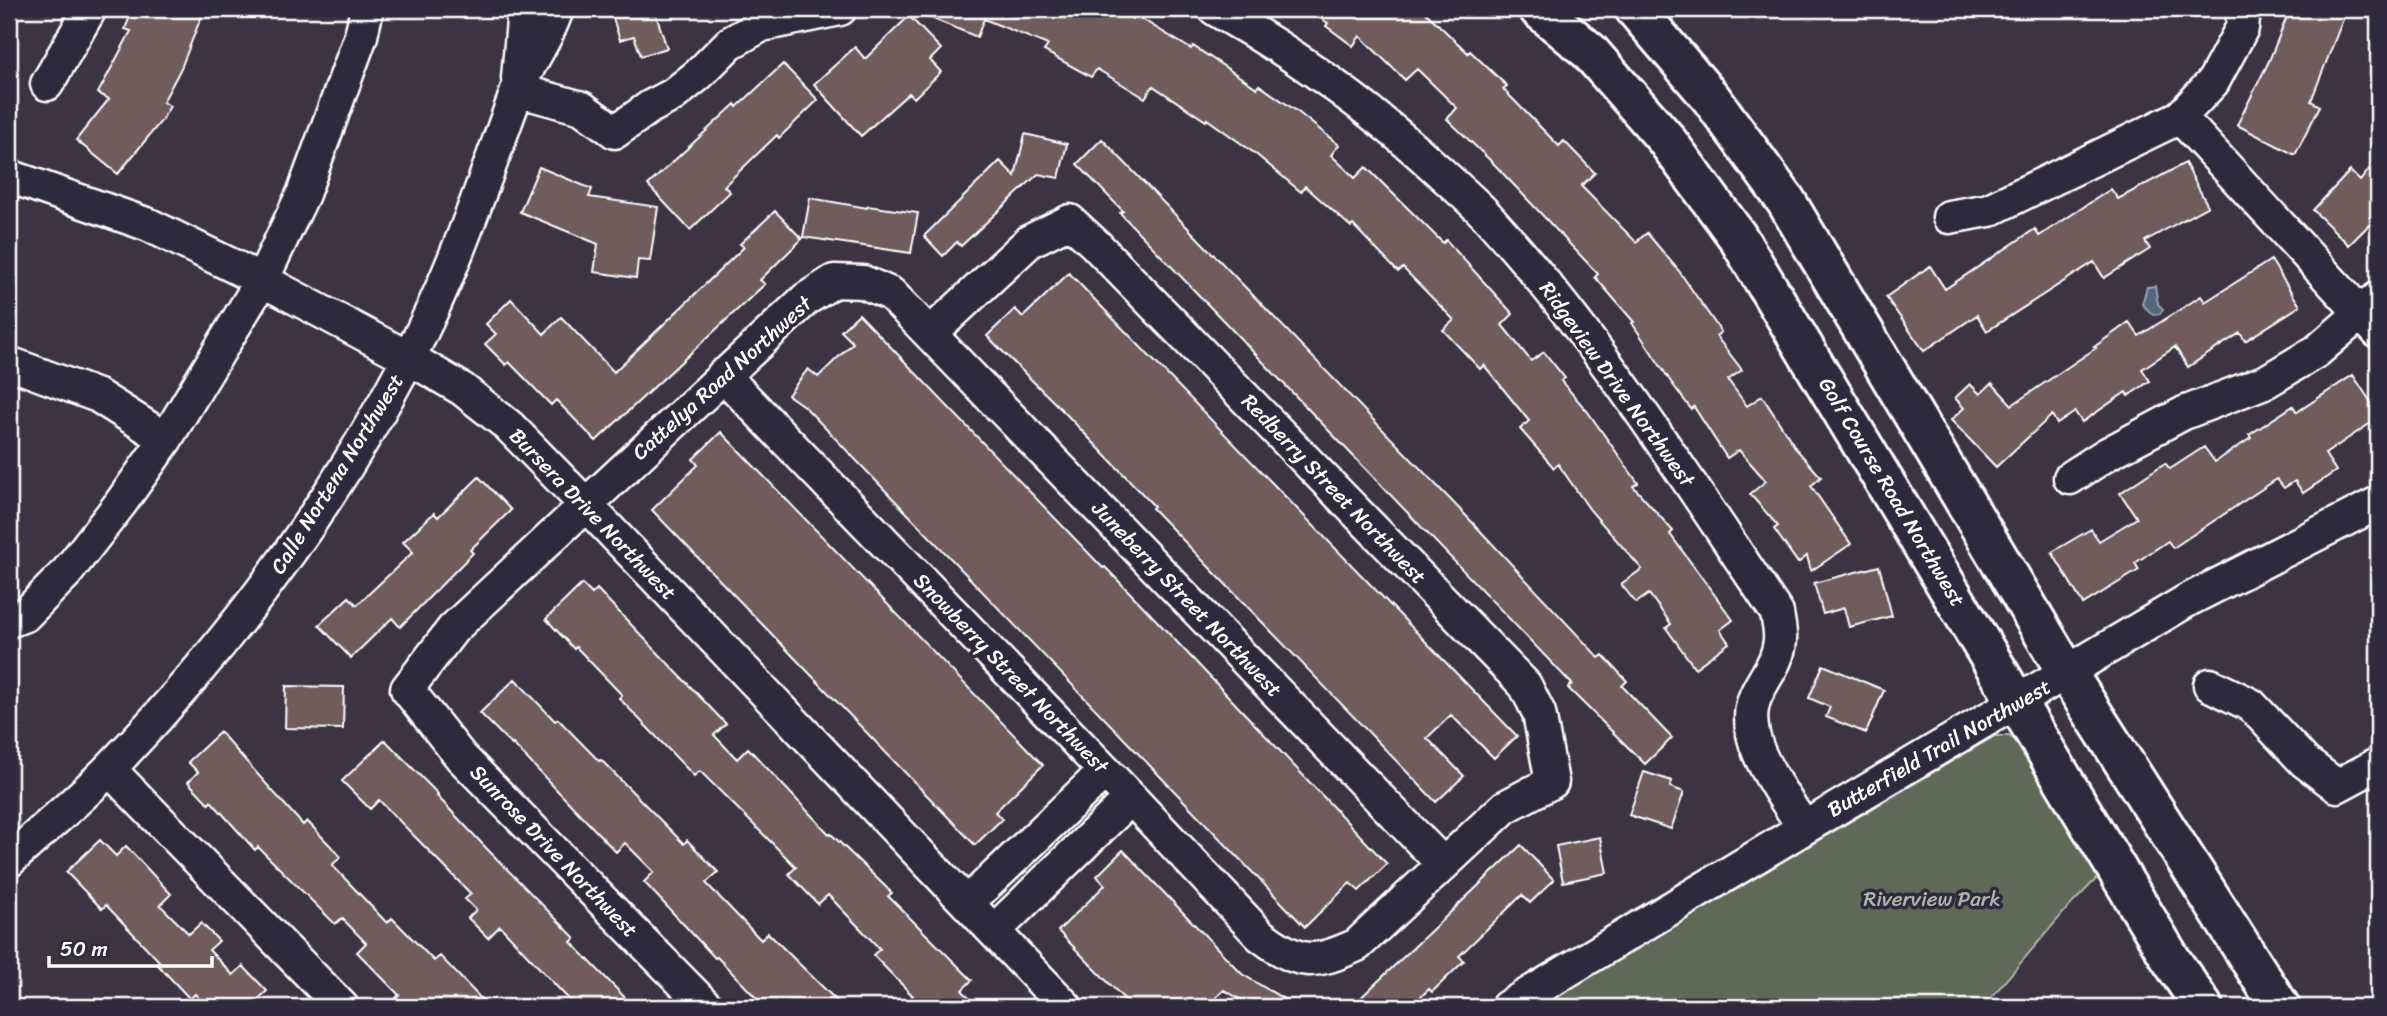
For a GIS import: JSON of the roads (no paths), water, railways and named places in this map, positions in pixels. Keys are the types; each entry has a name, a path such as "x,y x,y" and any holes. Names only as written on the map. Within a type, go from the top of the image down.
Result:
{"main road":[{"name":"Golf Course Road Northwest","path":"1539,9 1589,51 1665,138 1737,236 2170,958 2203,1007"},
{"path":"1635,9 1711,98 1786,201 2067,673 2280,1007"}],"street":[{"path":"47,84 89,9"},
{"path":"9,621 25,615 67,572 120,504 166,439 262,280 303,194 361,36 367,9"},
{"name":"Calle Nortena Northwest","path":"517,90 526,9"},
{"name":"Calle Nortena Northwest","path":"9,861 108,769 191,679 281,567 330,492 409,358 481,191 517,90 552,26 557,9"},
{"path":"517,90 582,108 615,132 650,107 673,95 730,43 762,25 840,9"},
{"name":"Ridgeview Drive Northwest","path":"1215,9 1333,82 1395,130 1485,214 1555,295 1622,382 1777,613 1780,640 1771,670 1755,697 1751,726 1760,756 1804,828"},
{"path":"1949,217 1989,210 2180,117 2213,82 2242,28 2244,9"},
{"path":"2070,478 2106,454 2184,413 2267,381 2373,315 2180,117"},
{"name":"Bursera Drive Northwest","path":"9,176 149,225 262,280 462,388 509,426 1066,1007"},
{"name":"Redberry Street Northwest","path":"932,333 1030,241 1070,221 1096,244 1525,685 1539,713 1552,782 1505,807 1442,863"},
{"name":"Cattelya Road Northwest","path":"407,689 453,629 806,299 834,281 863,282 891,294 932,333"},
{"name":"Juneberry Street Northwest","path":"932,333 1442,863"},
{"path":"9,362 97,396 166,439"},
{"name":"Snowberry Street Northwest","path":"723,375 1260,935 1282,953 1305,960 1328,958 1357,945 1442,863"},
{"name":"Butterfield Trail Northwest","path":"1507,1007 2188,600 2378,503"},
{"path":"2210,685 2251,705 2305,762 2337,786 2378,764"},
{"name":"Sunrose Drive Northwest","path":"407,689 461,757 707,1007"},
{"path":"108,769 342,1007"},
{"path":"967,903 1105,771"},
{"path":"994,931 1131,799"}],"water":[{"path":"2155,286 2158,304 2163,309 2160,314 2153,315 2142,304 2147,287"}],"park label":[{"name":"Riverview Park","path":"1932,899"}]}
